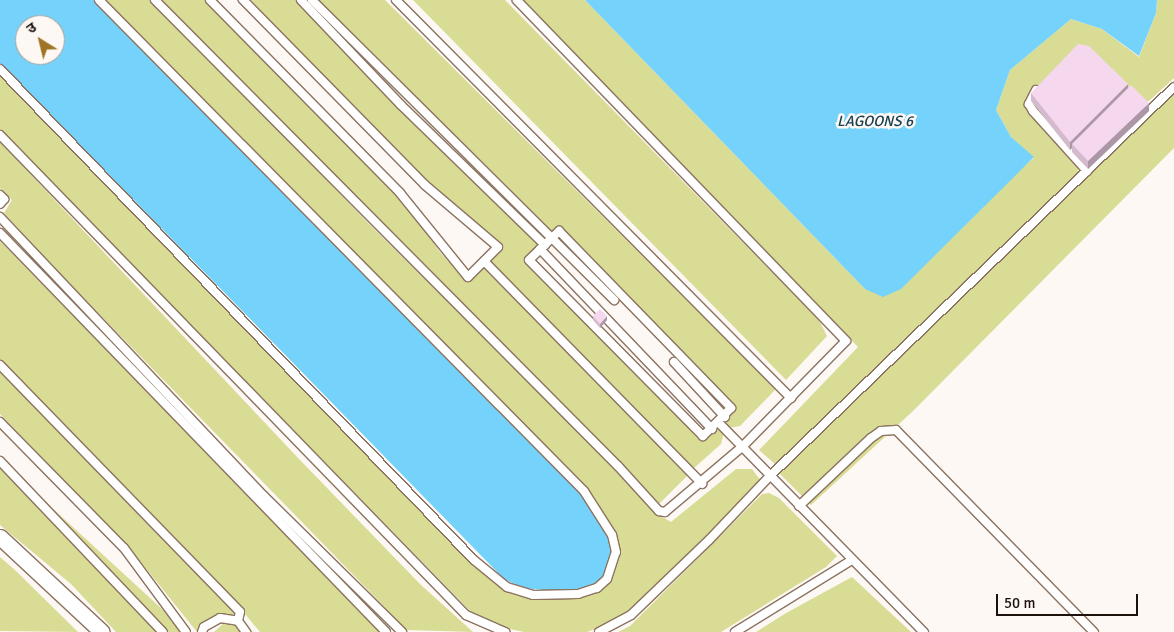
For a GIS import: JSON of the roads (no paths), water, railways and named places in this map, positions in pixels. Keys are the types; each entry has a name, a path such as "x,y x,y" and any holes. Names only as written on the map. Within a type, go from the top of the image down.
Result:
{"street":[{"path":"0,537 102,632"}],"lane":[{"path":"0,69 474,560 506,587 533,595 578,594 596,588 609,574 616,552 612,535 584,491 99,0"},
{"path":"155,0 618,466 659,511 665,512 702,484 743,446 846,341 517,0"},
{"path":"210,0 400,193 465,277 484,261 498,247 425,185 242,0"},
{"path":"300,0 543,247 712,429"},
{"path":"312,0 614,300"},
{"path":"396,0 791,398"},
{"path":"1046,81 1030,98 1029,106 1087,170"},
{"path":"599,632 631,615 709,540 771,474 1174,88"},
{"path":"1143,105 1150,111"},
{"path":"0,135 466,615 505,632"},
{"path":"1070,152 1077,145"},
{"path":"0,195 4,199 0,204"},
{"path":"0,217 264,496 402,632"},
{"path":"559,231 731,408 719,423 701,436 529,260 552,237 559,231"},
{"path":"0,233 386,632"},
{"path":"484,261 702,484"},
{"path":"674,362 725,417"},
{"path":"0,366 240,612 238,621"},
{"path":"0,422 124,548 186,632"},
{"path":"719,423 924,632"},
{"path":"799,506 871,438 881,431 896,430 1094,632"},
{"path":"0,461 163,632"},
{"path":"735,632 852,560"},
{"path":"202,632 204,627 220,618 238,621 246,632"}],"water":[{"path":"0,0 94,0 583,492 608,531 614,552 609,569 599,583 565,592 523,588 504,579 0,63"},
{"name":"LAGOONS 6","path":"585,0 1157,0 1156,13 1139,56 1102,29 1071,19 1010,70 996,110 1011,137 1034,157 901,289 883,297 865,289"}]}
